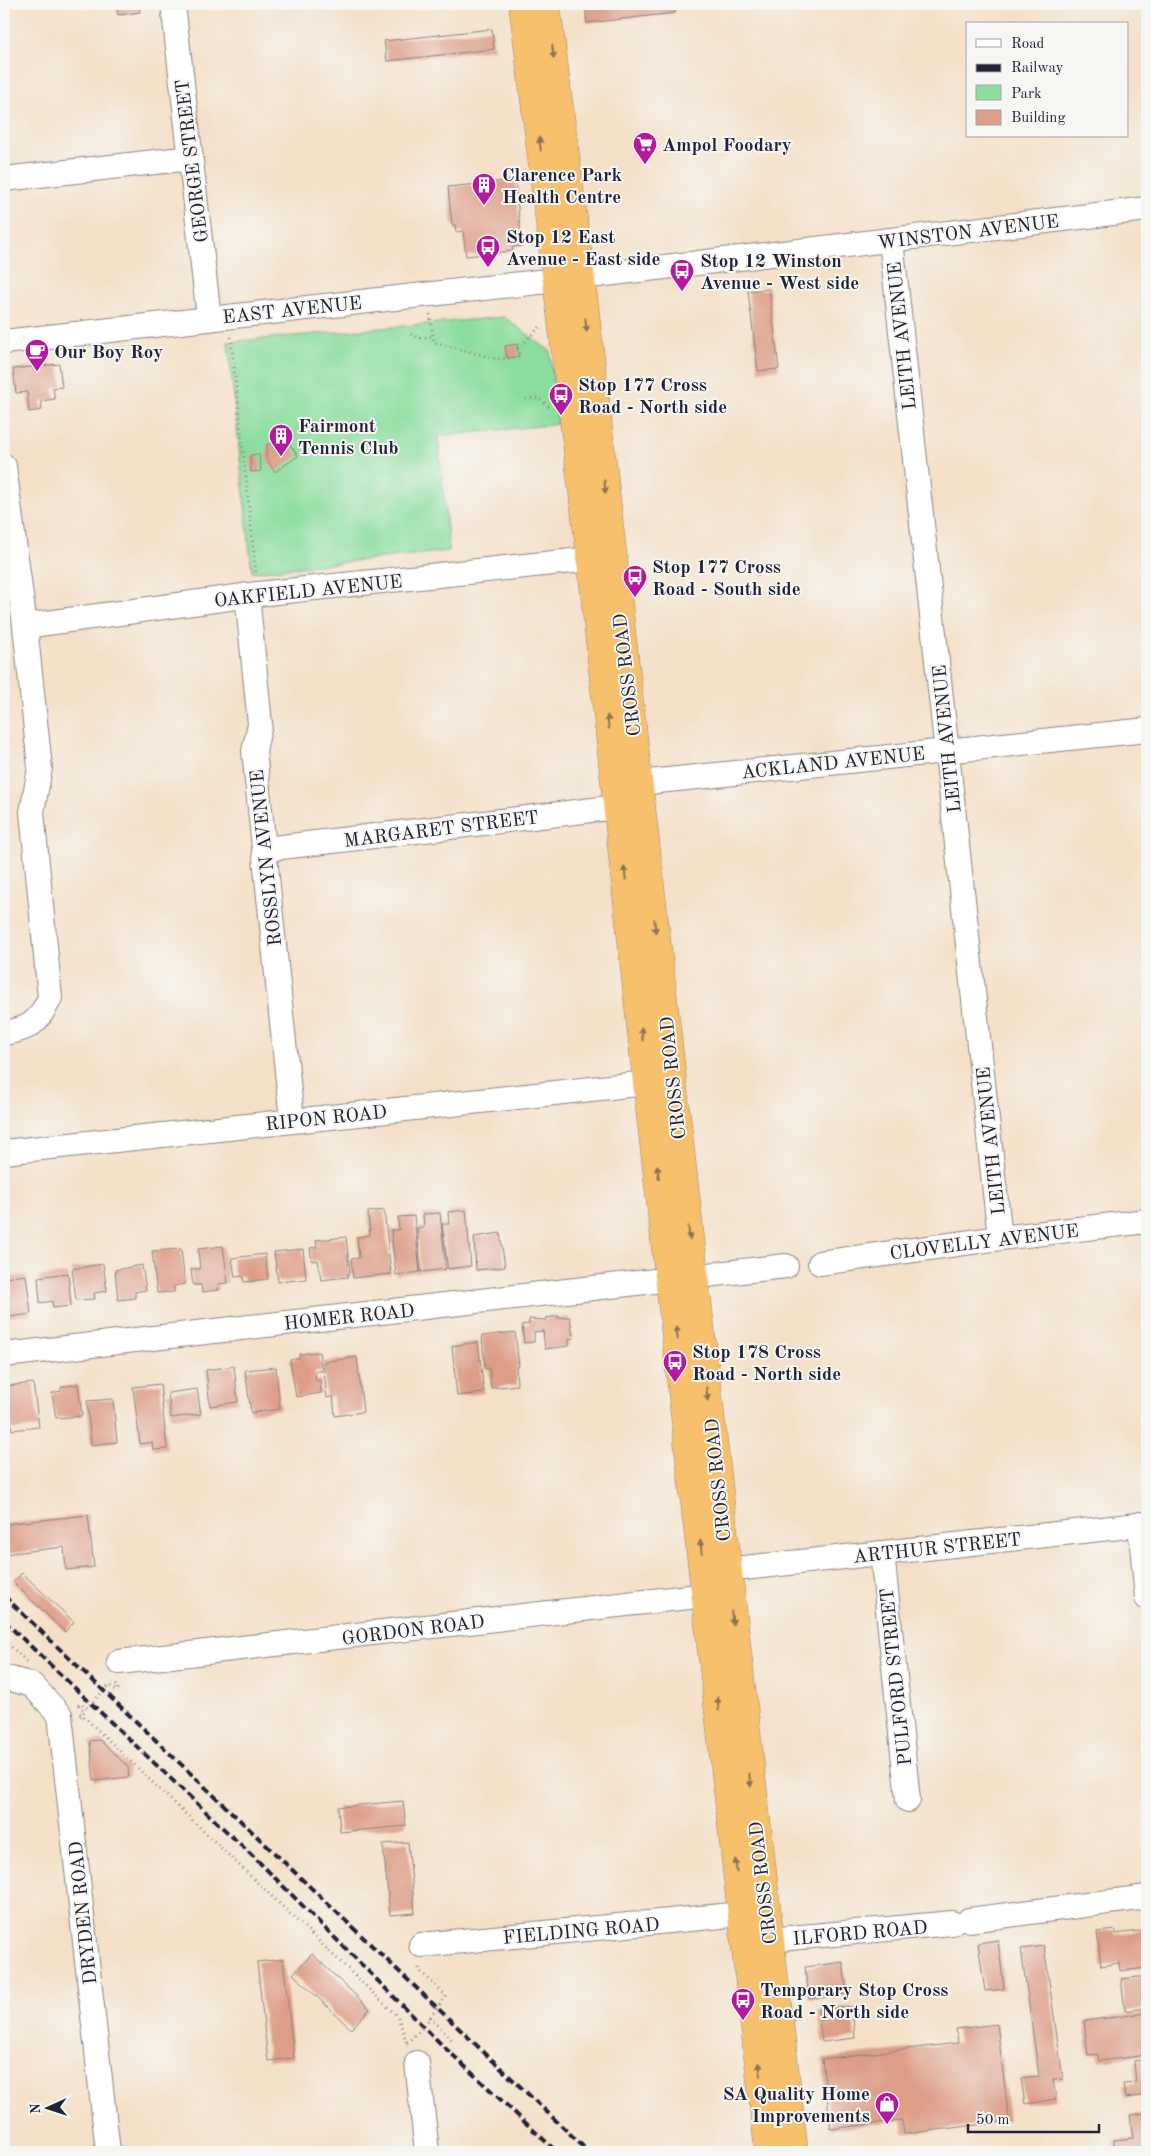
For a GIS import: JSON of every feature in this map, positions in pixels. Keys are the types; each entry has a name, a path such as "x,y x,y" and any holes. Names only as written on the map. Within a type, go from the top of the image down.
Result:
{"highway":[{"name":"CROSS ROAD","path":"523,4 568,278"},
{"name":"CROSS ROAD","path":"546,4 568,278 602,558 639,783 660,1081"},
{"name":"CROSS ROAD","path":"602,558 614,770 618,807 660,1081 683,1278 726,1570 794,2152"},
{"path":"614,770 639,783 618,807 643,825"},
{"name":"CROSS ROAD","path":"683,1278 706,1595 769,2152"},
{"path":"706,1595 726,1570"},
{"path":"742,1914 769,1940"}],"street":[{"name":"GEORGE STREET","path":"173,4 191,158 219,317"},
{"path":"4,179 191,158"},
{"name":"WINSTON AVENUE","path":"568,278 1147,209"},
{"name":"LEITH AVENUE","path":"891,240 1000,1238"},
{"name":"EAST AVENUE","path":"4,342 568,278"},
{"path":"4,466 25,626 40,768 32,812 50,998 40,1018 23,1030 4,1033"},
{"name":"OAKFIELD AVENUE","path":"25,626 253,595 602,558"},
{"name":"ROSSLYN AVENUE","path":"253,595 260,724 254,751 292,1120"},
{"name":"ACKLAND AVENUE","path":"639,783 1147,730"},
{"name":"MARGARET STREET","path":"265,849 618,807"},
{"name":"RIPON ROAD","path":"4,1152 660,1081"},
{"name":"CLOVELLY AVENUE","path":"820,1263 1000,1238 1147,1221"},
{"path":"683,1278 786,1266"},
{"name":"HOMER ROAD","path":"4,1355 683,1278"},
{"path":"1144,1524 1147,1598"},
{"name":"ARTHUR STREET","path":"726,1570 1144,1524"},
{"name":"PULFORD STREET","path":"882,1553 908,1800"},
{"name":"GORDON ROAD","path":"119,1662 706,1595"},
{"path":"4,1677 31,1675"},
{"name":"DRYDEN ROAD","path":"31,1675 60,1715 73,1715 108,2152"},
{"name":"ILFORD ROAD","path":"769,1940 961,1922 1147,1898"},
{"name":"FIELDING ROAD","path":"421,1945 742,1914"},
{"path":"412,2053 427,2152"}],"path":[{"path":"430,315 434,342 501,360 520,357 518,348 543,324"},
{"path":"219,317 253,595"},
{"path":"411,334 418,338 433,336"},
{"path":"4,1640 31,1675"},
{"path":"119,1662 112,1680 119,1688 116,1691 109,1685 87,1708 81,1703 79,1705 85,1711 73,1715 398,2017 412,2053"},
{"path":"412,2053 430,2017 446,1996 419,1970 421,1945"},
{"path":"430,2017 452,2040"}],"green space":[{"path":"504,317 550,351 558,424 438,436 449,551 252,572 228,342"}],"building":[{"path":"116,4 139,4 140,12 118,15"},
{"path":"585,4 674,4 675,13 587,23"},
{"path":"492,29 494,49 387,61 384,41"},
{"name":"Clarence Park Health Centre","path":"515,180 522,246 512,247 513,251 466,256 463,231 456,232 455,225 452,225 448,187"},
{"path":"769,289 779,369 758,371 748,291"},
{"path":"517,344 518,357 507,358 505,346"},
{"path":"59,364 62,387 53,388 55,399 41,401 42,410 29,412 27,392 16,393 13,369"},
{"name":"Fairmont Tennis Club","path":"289,443 298,456 275,472 266,458 267,444"},
{"path":"259,454 261,471 251,472 250,455"},
{"path":"384,1210 391,1274 353,1278 351,1259 359,1258 357,1237 370,1235 368,1212"},
{"path":"466,1210 471,1266 448,1269 442,1224 449,1224 448,1212"},
{"path":"440,1213 446,1269 421,1272 417,1228 424,1227 423,1214"},
{"path":"414,1216 420,1272 396,1275 391,1230 399,1230 398,1217"},
{"path":"500,1233 505,1267 476,1270 474,1237"},
{"path":"346,1237 350,1273 348,1273 348,1277 321,1280 318,1260 312,1261 310,1248 317,1247 316,1240"},
{"path":"223,1246 228,1283 218,1284 219,1290 202,1292 201,1285 193,1285 191,1269 200,1269 198,1249"},
{"path":"181,1249 185,1284 174,1286 174,1292 157,1293 152,1251"},
{"path":"303,1249 306,1279 278,1282 274,1252"},
{"path":"265,1254 268,1279 244,1282 243,1276 235,1277 232,1258"},
{"path":"103,1264 107,1291 94,1293 95,1299 76,1300 72,1269"},
{"path":"142,1265 146,1290 135,1292 135,1298 118,1300 115,1270"},
{"path":"68,1273 71,1306 53,1308 52,1301 40,1303 38,1277"},
{"path":"26,1275 31,1314 4,1318 4,1278"},
{"path":"558,1316 558,1318 570,1317 573,1338 569,1339 569,1346 545,1349 543,1331 534,1332 534,1342 524,1343 522,1325 529,1324 529,1319 547,1320 546,1318"},
{"path":"515,1332 519,1366 516,1366 517,1385 491,1388 489,1368 485,1369 482,1336"},
{"path":"478,1342 484,1393 457,1396 452,1346"},
{"path":"319,1352 322,1371 315,1371 316,1381 320,1380 321,1393 296,1397 290,1360 299,1358 299,1354"},
{"path":"357,1357 363,1412 335,1416 333,1396 327,1398 323,1362"},
{"path":"234,1366 238,1402 210,1406 206,1370"},
{"path":"276,1367 280,1409 251,1413 245,1370"},
{"path":"33,1383 39,1427 12,1430 7,1386"},
{"path":"78,1384 82,1416 56,1418 52,1393 61,1391 61,1387"},
{"path":"160,1384 167,1449 153,1450 152,1442 140,1444 133,1387"},
{"path":"197,1389 201,1414 171,1418 168,1393"},
{"path":"113,1399 117,1442 91,1445 87,1401"},
{"path":"88,1515 94,1567 66,1570 64,1547 4,1554 4,1524"},
{"path":"22,1573 74,1622 65,1632 13,1582"},
{"path":"100,1740 128,1767 129,1777 94,1781 90,1741"},
{"path":"403,1801 406,1826 340,1832 338,1807"},
{"path":"408,1842 415,1913 390,1915 383,1844"},
{"path":"1115,1930 1115,1934 1147,1930 1147,1968 1120,1971 1119,1963 1101,1966 1097,1932"},
{"path":"998,1940 1004,1989 985,1991 978,1943"},
{"path":"1044,1946 1063,2079 1053,2080 1056,2099 1025,2104 1021,2078 1039,2076 1021,1949"},
{"path":"312,1954 370,2009 351,2029 293,1974"},
{"path":"283,1959 294,2058 268,2061 257,1962"},
{"path":"843,1962 847,1994 809,1999 805,1967"},
{"path":"1147,1976 1147,2008 1125,2011 1121,1979"},
{"path":"852,2007 855,2038 822,2042 818,2010"},
{"path":"1147,2013 1147,2055 1099,2061 1098,2054 1088,2055 1084,2021"},
{"path":"997,2024 1009,2121 904,2134 902,2120 831,2129 822,2059 958,2043 956,2029"},
{"path":"1147,2060 1147,2095 1125,2098 1123,2084 1136,2083 1134,2061"},
{"path":"1147,2113 1147,2152 1115,2152 1114,2140 1133,2138 1130,2115"}],"railway":[{"path":"4,1596 589,2152"},
{"path":"4,1621 261,1864 444,2047 557,2152"}],"place":[{"name":"Ampol Foodary","path":"645,165"},
{"name":"Clarence Park Health Centre","path":"484,206"},
{"name":"Stop 12 East Avenue - East side","path":"488,268"},
{"name":"Stop 12 Winston Avenue - West side","path":"682,292"},
{"name":"Our Boy Roy","path":"37,372"},
{"name":"Stop 177 Cross Road - North side","path":"561,416"},
{"name":"Fairmont Tennis Club","path":"281,457"},
{"name":"Stop 177 Cross Road - South side","path":"635,598"},
{"name":"Stop 178 Cross Road - North side","path":"675,1383"},
{"name":"Temporary Stop Cross Road - North side","path":"743,2021"},
{"name":"SA Quality Home Improvements","path":"887,2125"}]}
